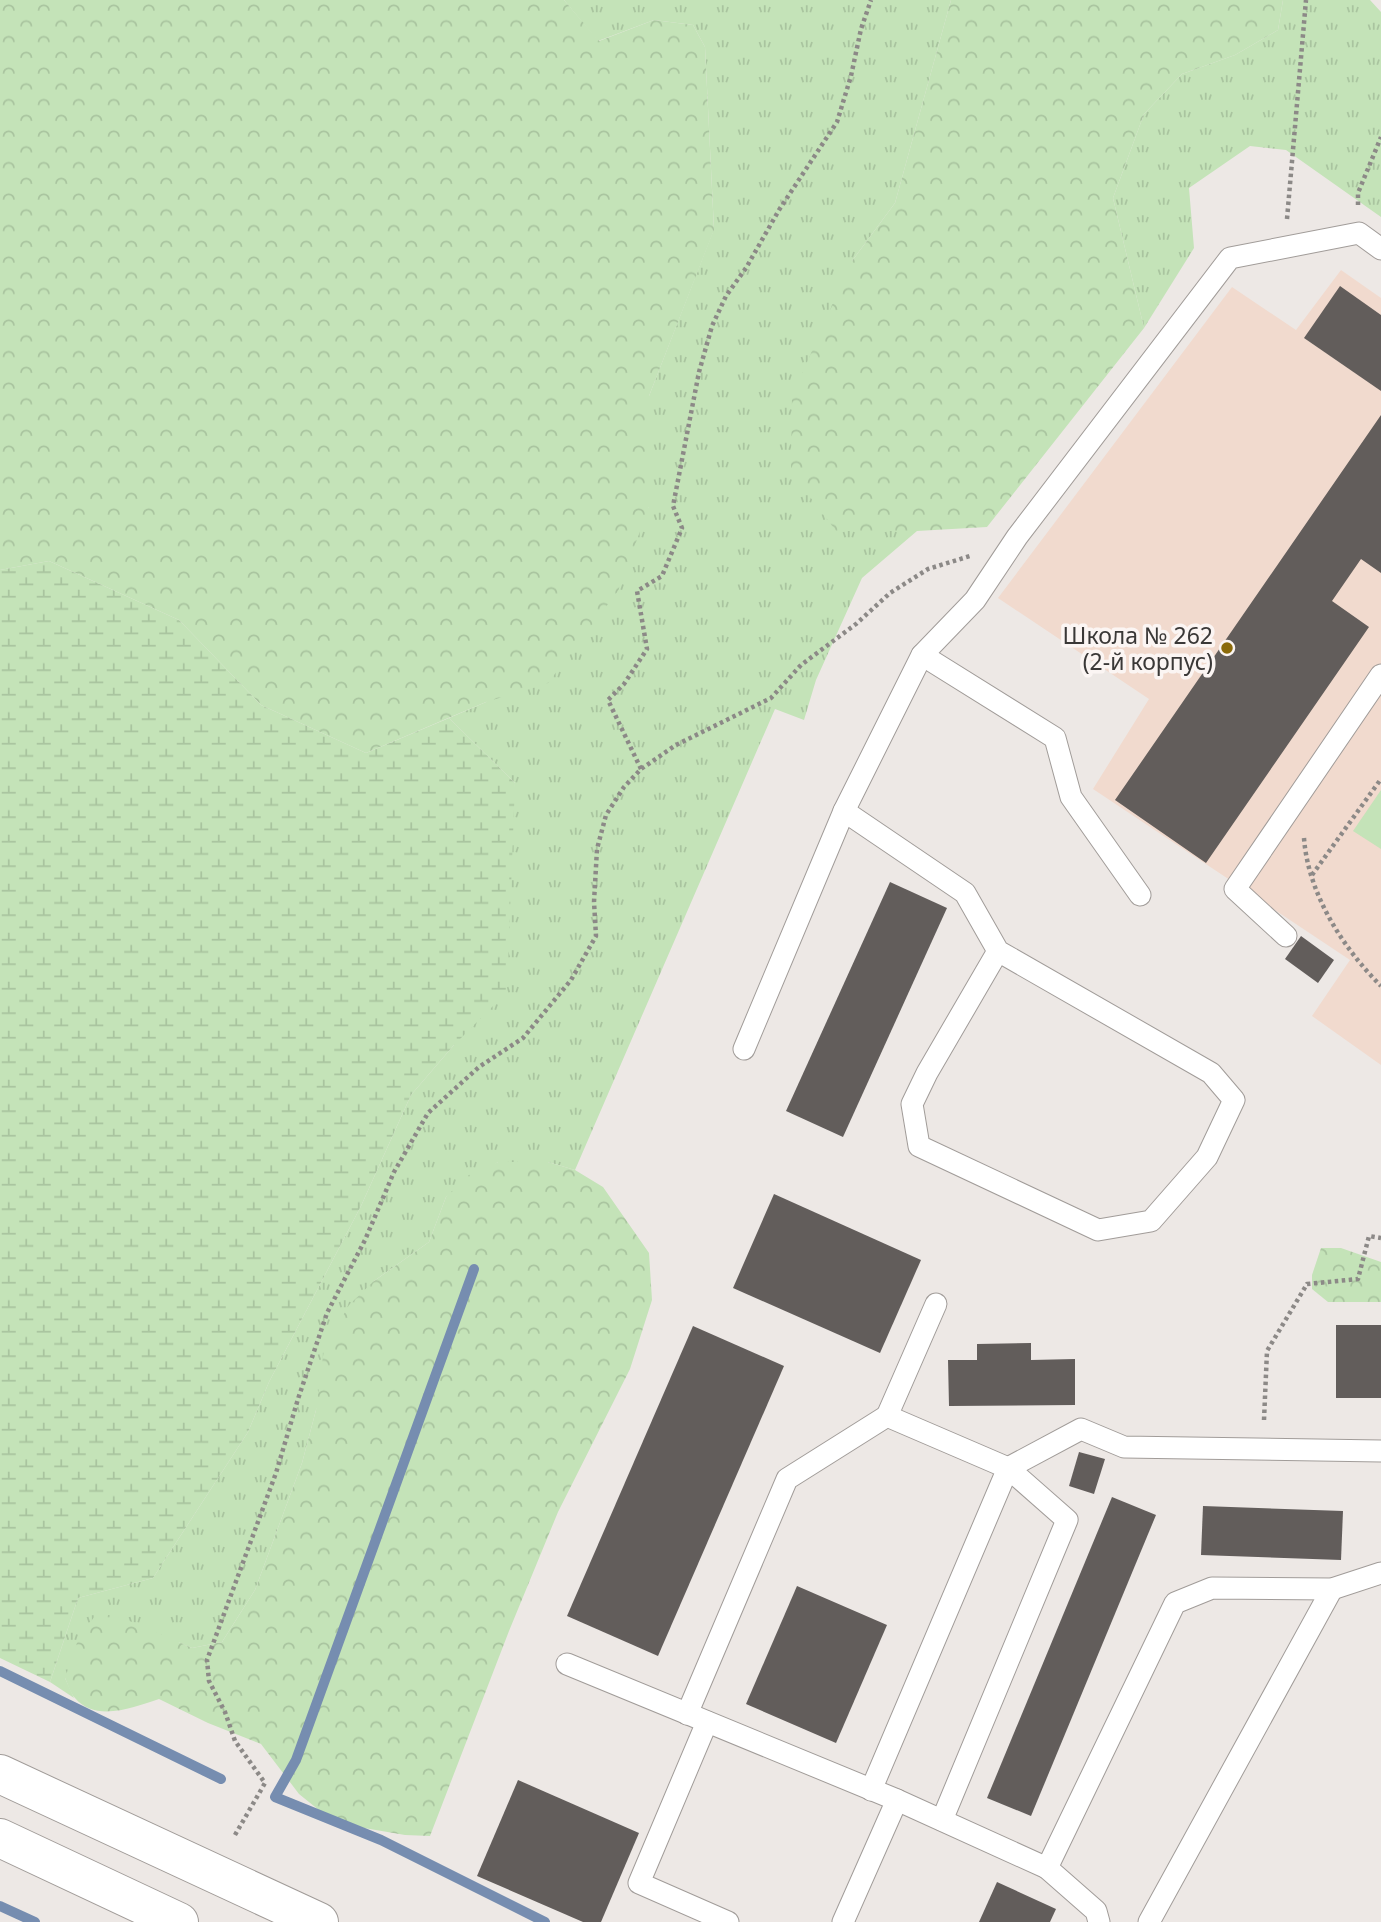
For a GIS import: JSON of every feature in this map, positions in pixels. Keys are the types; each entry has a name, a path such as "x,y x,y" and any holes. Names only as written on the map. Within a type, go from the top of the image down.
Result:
{"highway":[{"path":"0,1774 319,1922"},
{"path":"0,1838 179,1922"}],"lane":[{"path":"744,1049 844,811 922,655 975,600 1017,537 1230,258 1359,233 1381,249"},
{"path":"922,655 1055,738 1071,797 1140,895"},
{"path":"1286,936 1235,889 1381,676"},
{"path":"844,811 965,893 998,951 1211,1073 1234,1100 1207,1157 1151,1221 1098,1230 919,1146 912,1104 927,1073 998,951"},
{"path":"687,1714 787,1479 887,1416 936,1304"},
{"path":"887,1416 1009,1468 1067,1520 942,1820"},
{"path":"872,1790 1009,1468 1081,1429 1124,1447 1381,1451"},
{"path":"1046,1868 1175,1603 1212,1588 1332,1589 1381,1573"},
{"path":"1149,1922 1332,1589"},
{"path":"568,1664 897,1800 1046,1868 1096,1910 1099,1922"},
{"path":"707,1722 639,1883 728,1922"},
{"path":"843,1922 897,1800"}],"path":[{"path":"641,769 608,701 624,684 646,649 637,591 662,576 682,527 673,506 699,372 712,326 726,296 837,122 871,0"},
{"path":"1285,247 1306,0"},
{"path":"1359,233 1357,193 1381,137"},
{"path":"235,1835 265,1783 235,1741 225,1712 209,1681 207,1660 276,1473 327,1313 365,1240 394,1172 428,1113 479,1067 523,1038 571,981 596,936 594,902 597,849 606,815 624,787 641,769 676,745 771,698 801,665 856,625 890,593 928,569 974,555 1017,537"},
{"path":"1311,876 1381,779"},
{"path":"1308,781 1304,830 1305,857 1311,876 1326,913 1346,945 1381,986"},
{"path":"1263,1449 1267,1351 1307,1284 1358,1279 1369,1236 1381,1238"}],"shaded area":[{"name":"Школа № 262 (2-й корпус)","path":"1341,270 1381,298 1381,1065 1312,1016 1350,960 1093,789 1149,699 998,598 1232,287 1296,330"}],"green space":[{"path":"0,0 564,0 599,41 654,20 693,25 705,47 714,230 649,396 649,507 618,591 548,683 486,702 366,753 261,705 179,620 49,561 0,570"},
{"path":"564,0 951,0 895,203 852,261 836,531 917,531 862,578 816,680 804,720 775,709 575,1170 548,1162 498,1162 446,1197 429,1242 374,1281 316,1410 302,1463 255,1590 222,1642 192,1648 178,1642 65,1678 74,1698 50,1682 78,1598 153,1578 248,1432 269,1382 361,1206 411,1095 454,1045 515,783 449,718 486,702 649,507 649,396 714,229 705,47 693,25 654,20 598,41"},
{"path":"951,0 1283,0 1278,30 1235,55 1182,74 1144,114 1113,198 1144,328 987,527 917,531 836,531 791,472 792,396 852,261 895,203"},
{"path":"1283,0 1370,0 1381,12 1381,217 1286,150 1250,146 1189,188 1194,248 1144,328 1113,198 1144,114 1182,74 1235,55 1278,30"},
{"path":"49,561 179,620 261,705 366,753 449,718 515,783 507,992 454,1045 411,1095 361,1206 269,1382 248,1432 153,1578 78,1598 50,1682 0,1658 0,570"},
{"path":"1381,790 1381,849 1353,831"},
{"path":"498,1162 548,1162 575,1170 603,1187 649,1253 652,1300 630,1369 558,1512 430,1836 405,1835 335,1823 299,1794 261,1744 208,1723 159,1699 116,1711 93,1710 84,1706 73,1696 65,1678 79,1637 98,1612 136,1623 192,1648 222,1642 255,1590 302,1463 316,1410 324,1349 349,1305 374,1281 429,1242 446,1197 467,1176"},
{"path":"1321,1248 1341,1248 1381,1262 1381,1302 1328,1302 1312,1289 1312,1275"}],"building":[{"path":"1340,286 1381,315 1381,391 1304,338"},
{"path":"1381,415 1381,573 1361,559 1332,601 1369,627 1206,863 1115,800"},
{"path":"890,882 947,908 843,1137 786,1111"},
{"path":"1301,936 1334,960 1318,983 1285,959"},
{"path":"774,1194 921,1260 880,1353 733,1288"},
{"path":"1336,1325 1381,1325 1381,1398 1336,1398"},
{"path":"693,1326 784,1366 658,1656 567,1616"},
{"path":"1031,1343 1031,1360 1075,1359 1075,1405 949,1406 948,1360 977,1360 977,1344"},
{"path":"1079,1452 1105,1459 1094,1494 1069,1486"},
{"path":"1112,1497 1156,1515 1031,1816 987,1798"},
{"path":"1203,1506 1343,1511 1341,1560 1201,1555"},
{"path":"797,1586 887,1625 836,1743 746,1704"},
{"path":"518,1780 639,1833 601,1922 583,1922 477,1876"},
{"path":"997,1882 1056,1909 1050,1922 979,1922"}],"waterway":[{"path":"474,1269 296,1760 275,1797 381,1840 545,1922"},
{"path":"0,1671 221,1779"},
{"path":"0,1906 35,1922"}],"place":[{"name":"Школа № 262 (2-й корпус)","path":"1227,648"}]}
